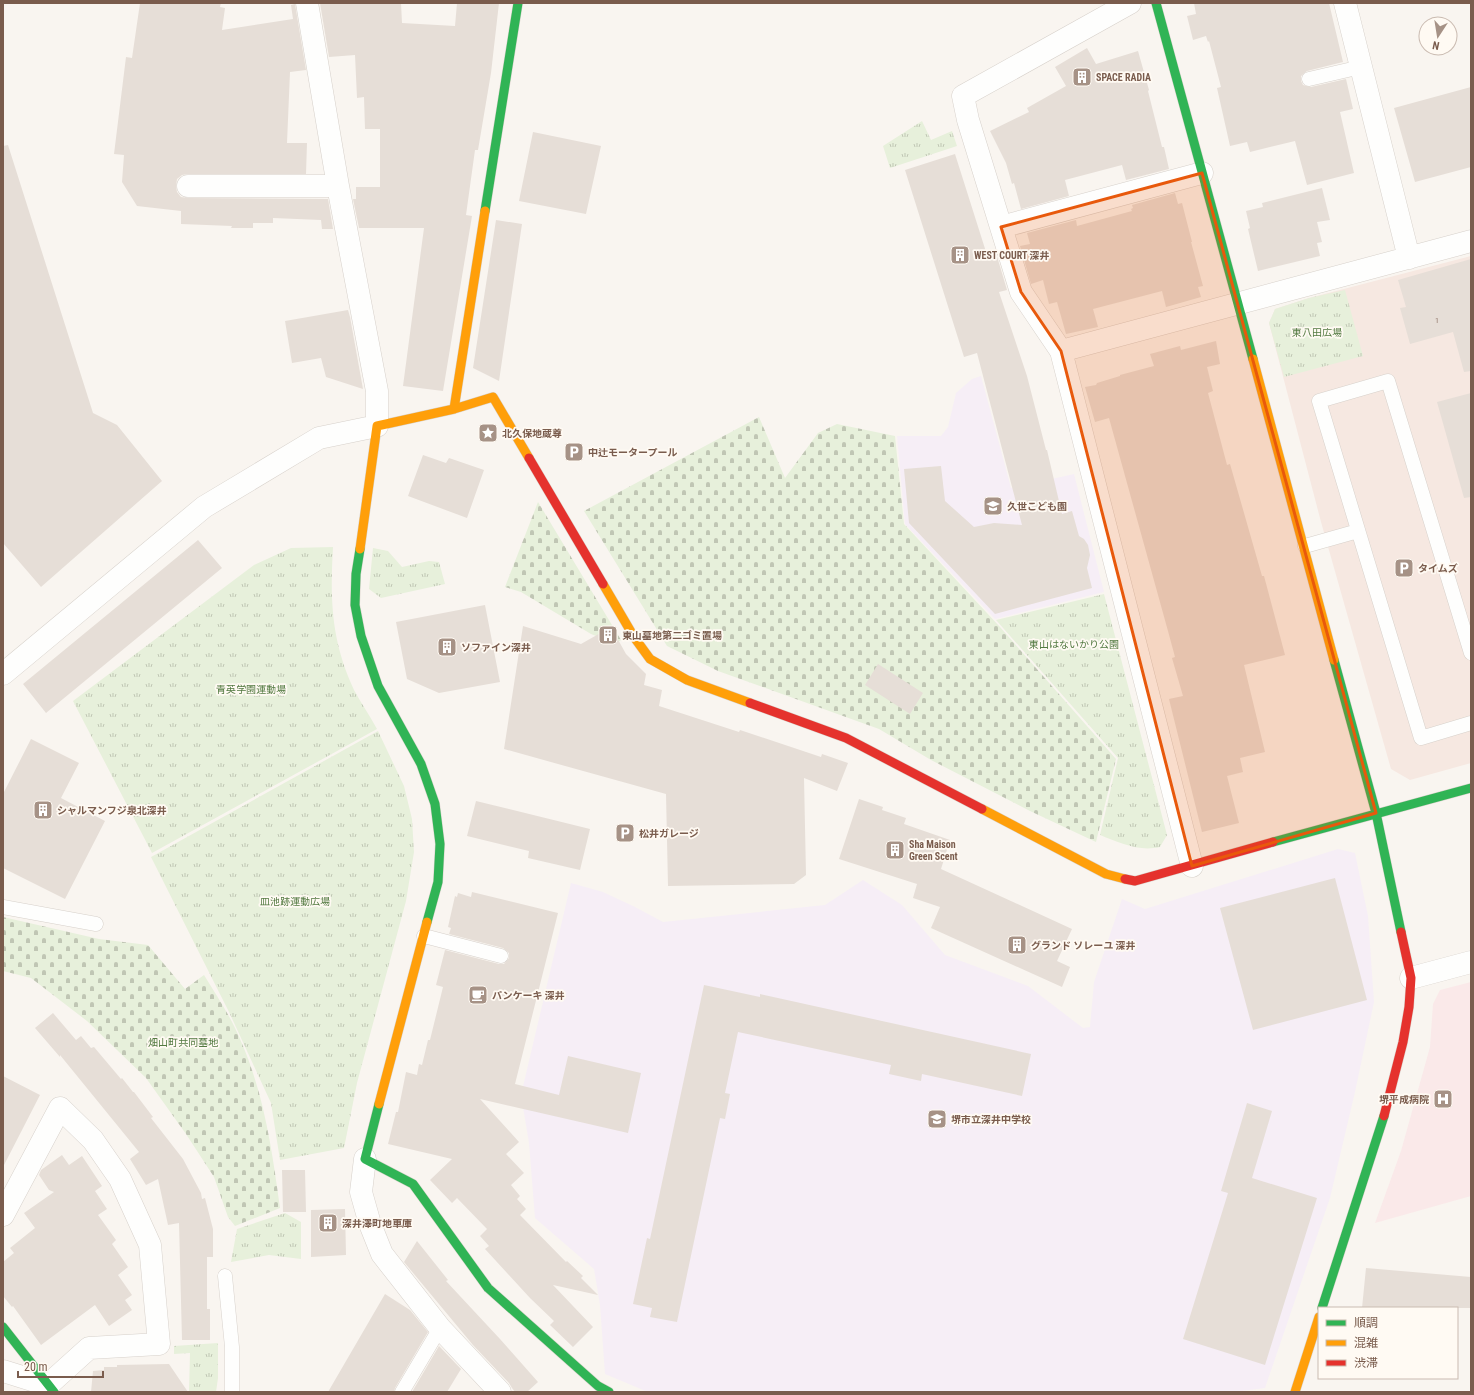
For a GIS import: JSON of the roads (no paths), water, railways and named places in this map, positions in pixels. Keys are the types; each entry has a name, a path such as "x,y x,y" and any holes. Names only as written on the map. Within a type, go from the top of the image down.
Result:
{"street":[{"path":"307,3 338,186 377,391 377,426 356,574 355,605 361,636 378,686 422,764 435,804 440,844 438,882 365,1159 362,1192 370,1224 382,1254 440,1328 500,1392"},
{"path":"454,409 518,3"},
{"path":"1130,3 963,96 968,120 1022,292 1061,351 1192,866"},
{"path":"1156,3 1305,546 1376,813 1411,978 1409,1007 1403,1042 1384,1115 1322,1307"},
{"path":"1345,3 1409,258"},
{"path":"1001,227 1202,173"},
{"path":"188,186 338,186"},
{"path":"1061,351 1471,241"},
{"path":"3,674 204,507 318,438 454,409 493,396 630,630 650,658 687,680 846,738 1106,874 1135,881 1376,813 1471,788"},
{"path":"1411,978 1471,962"},
{"path":"3,1215 60,1108 93,1140 120,1179 150,1245 159,1344 89,1348 51,1389"},
{"path":"365,1159 413,1184 488,1288 598,1386 609,1392"},
{"path":"1295,1392 1318,1320"},
{"path":"3,1327 51,1389"},
{"path":"3,1371 51,1389"}],"lane":[{"path":"1309,79 1361,67"},
{"path":"1471,653 1388,381 1319,401 1422,738 1471,723"},
{"path":"1305,546 1358,531"},
{"path":"3,907 96,924"},
{"path":"424,936 501,956"},
{"path":"225,1276 232,1347 232,1392"},
{"path":"402,1392 440,1328"}],"place":[{"name":"SPACE RADIA","path":"1082,77"},
{"name":"WEST COURT 深井","path":"960,255"},
{"name":"北久保地蔵尊","path":"488,433"},
{"name":"中辻モータープール","path":"574,452"},
{"name":"久世こども園","path":"993,506"},
{"name":"タイムズ","path":"1404,568"},
{"name":"東山墓地第二ゴミ置場","path":"608,635"},
{"name":"ソファイン深井","path":"447,647"},
{"name":"シャルマンフジ泉北深井","path":"43,810"},
{"name":"松井ガレージ","path":"625,833"},
{"name":"Sha Maison Green Scent","path":"895,850"},
{"name":"グランド ソレーユ 深井","path":"1017,945"},
{"name":"パンケーキ 深井","path":"478,995"},
{"name":"堺平成病院","path":"1443,1099"},
{"name":"堺市立深井中学校","path":"937,1119"},
{"name":"深井澤町地車庫","path":"328,1223"}],"park label":[{"name":"東八田広場","path":"1317,332"},
{"name":"東山はないかり公園","path":"1074,644"},
{"name":"青英学園運動場","path":"251,689"},
{"name":"皿池跡運動広場","path":"295,901"},
{"name":"畑山町共同墓地","path":"183,1042"}]}
